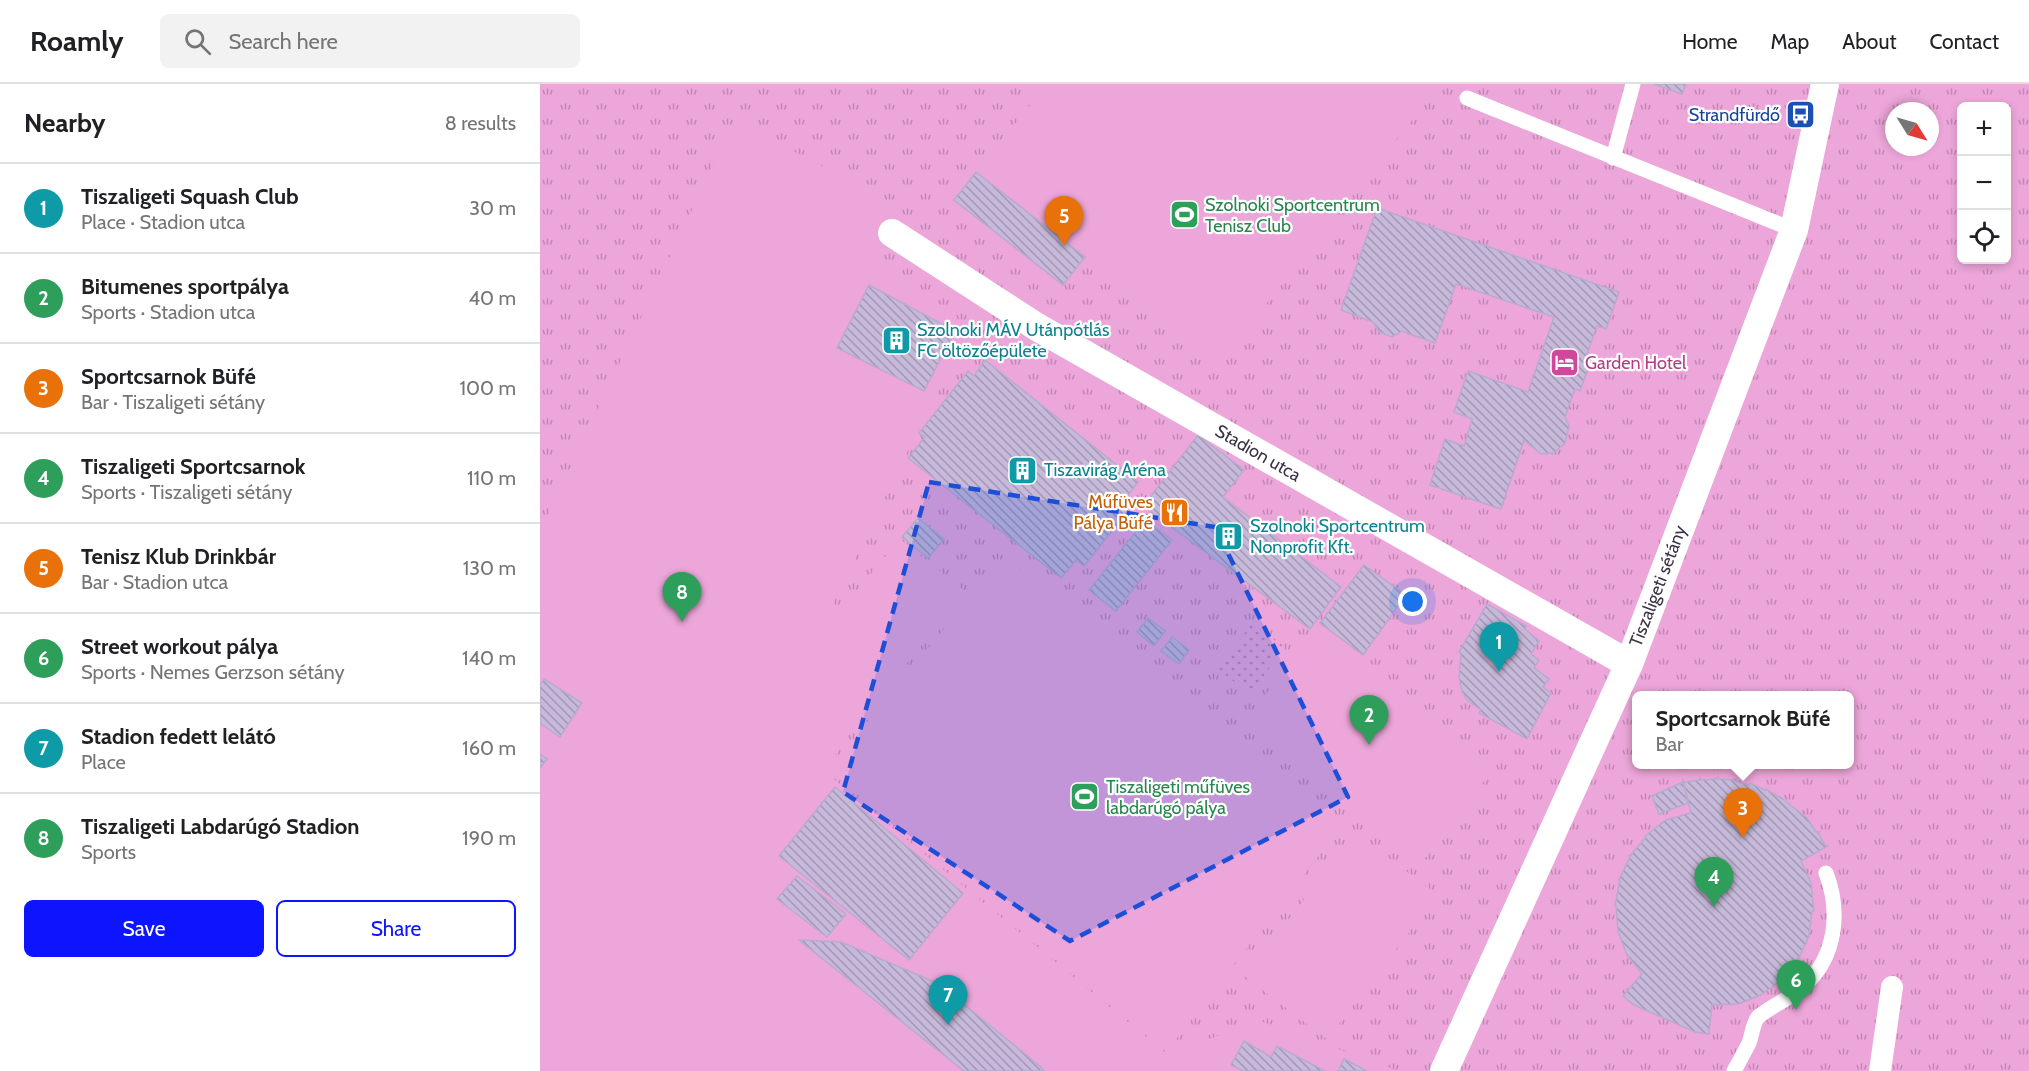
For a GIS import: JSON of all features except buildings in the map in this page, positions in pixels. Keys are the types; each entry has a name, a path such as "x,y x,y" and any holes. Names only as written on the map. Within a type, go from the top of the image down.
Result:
{"street":[{"name":"Tiszaligeti sétány","path":"1444,1071 1629,664 1794,230 1825,84"},
{"name":"Stadion utca","path":"892,233 1037,327 1629,664"},
{"path":"1880,1071 1892,987"}],"lane":[{"path":"1613,158 1633,84"},
{"path":"1467,98 1794,230"},
{"path":"1734,1071 1750,1039 1756,1019 1805,985 1824,962 1833,938 1835,910 1832,888 1826,873"}],"highlighted area":[{"path":"929,482 1215,527 1348,797 1070,941 843,792"}],"green space":[{"path":"540,84 2029,84 2029,1071 540,1071"},
{"name":"Szolnoki Sportcentrum Tenisz Club","path":"1047,84 1437,84 1439,86 1220,362 976,172"},
{"path":"734,121 883,197 883,277 972,327 900,466 814,643 900,539 966,592 856,724 825,699 854,727 824,771 1168,1055 1258,1020 1399,1071 540,1071 540,531"},
{"name":"Tiszaligeti műfüves labdarúgó pálya","path":"1003,557 1344,823 1170,1047 828,770"},
{"path":"1253,622 1285,647 1250,694 1218,669"},
{"path":"1313,632 1494,768 1425,858 1245,722"},
{"path":"1356,833 1438,895 1327,1039 1244,976"}],"place":[{"name":"Strandfürdő","path":"1801,115"},
{"name":"Szolnoki Sportcentrum Tenisz Club","path":"1184,215"},
{"name":"Tenisz Klub Drinkbár","path":"1064,246"},
{"name":"Szolnoki MÁV Utánpótlás FC öltözőépülete","path":"896,340"},
{"name":"Garden Hotel","path":"1564,363"},
{"name":"Tiszavirág Aréna","path":"1023,470"},
{"name":"Műfüves Pálya Büfé","path":"1174,512"},
{"name":"Szolnoki Sportcentrum Nonprofit Kft.","path":"1229,536"},
{"name":"Tiszaligeti Labdarúgó Stadion","path":"682,622"},
{"name":"Tiszaligeti Squash Club","path":"1499,672"},
{"name":"Bitumenes sportpálya","path":"1369,745"},
{"name":"Tiszaligeti műfüves labdarúgó pálya","path":"1085,797"},
{"name":"Sportcsarnok Büfé","path":"1743,838"},
{"name":"Tiszaligeti Sportcsarnok","path":"1714,907"},
{"name":"Street workout pálya","path":"1796,1010"},
{"name":"Stadion fedett lelátó","path":"948,1025"}]}
